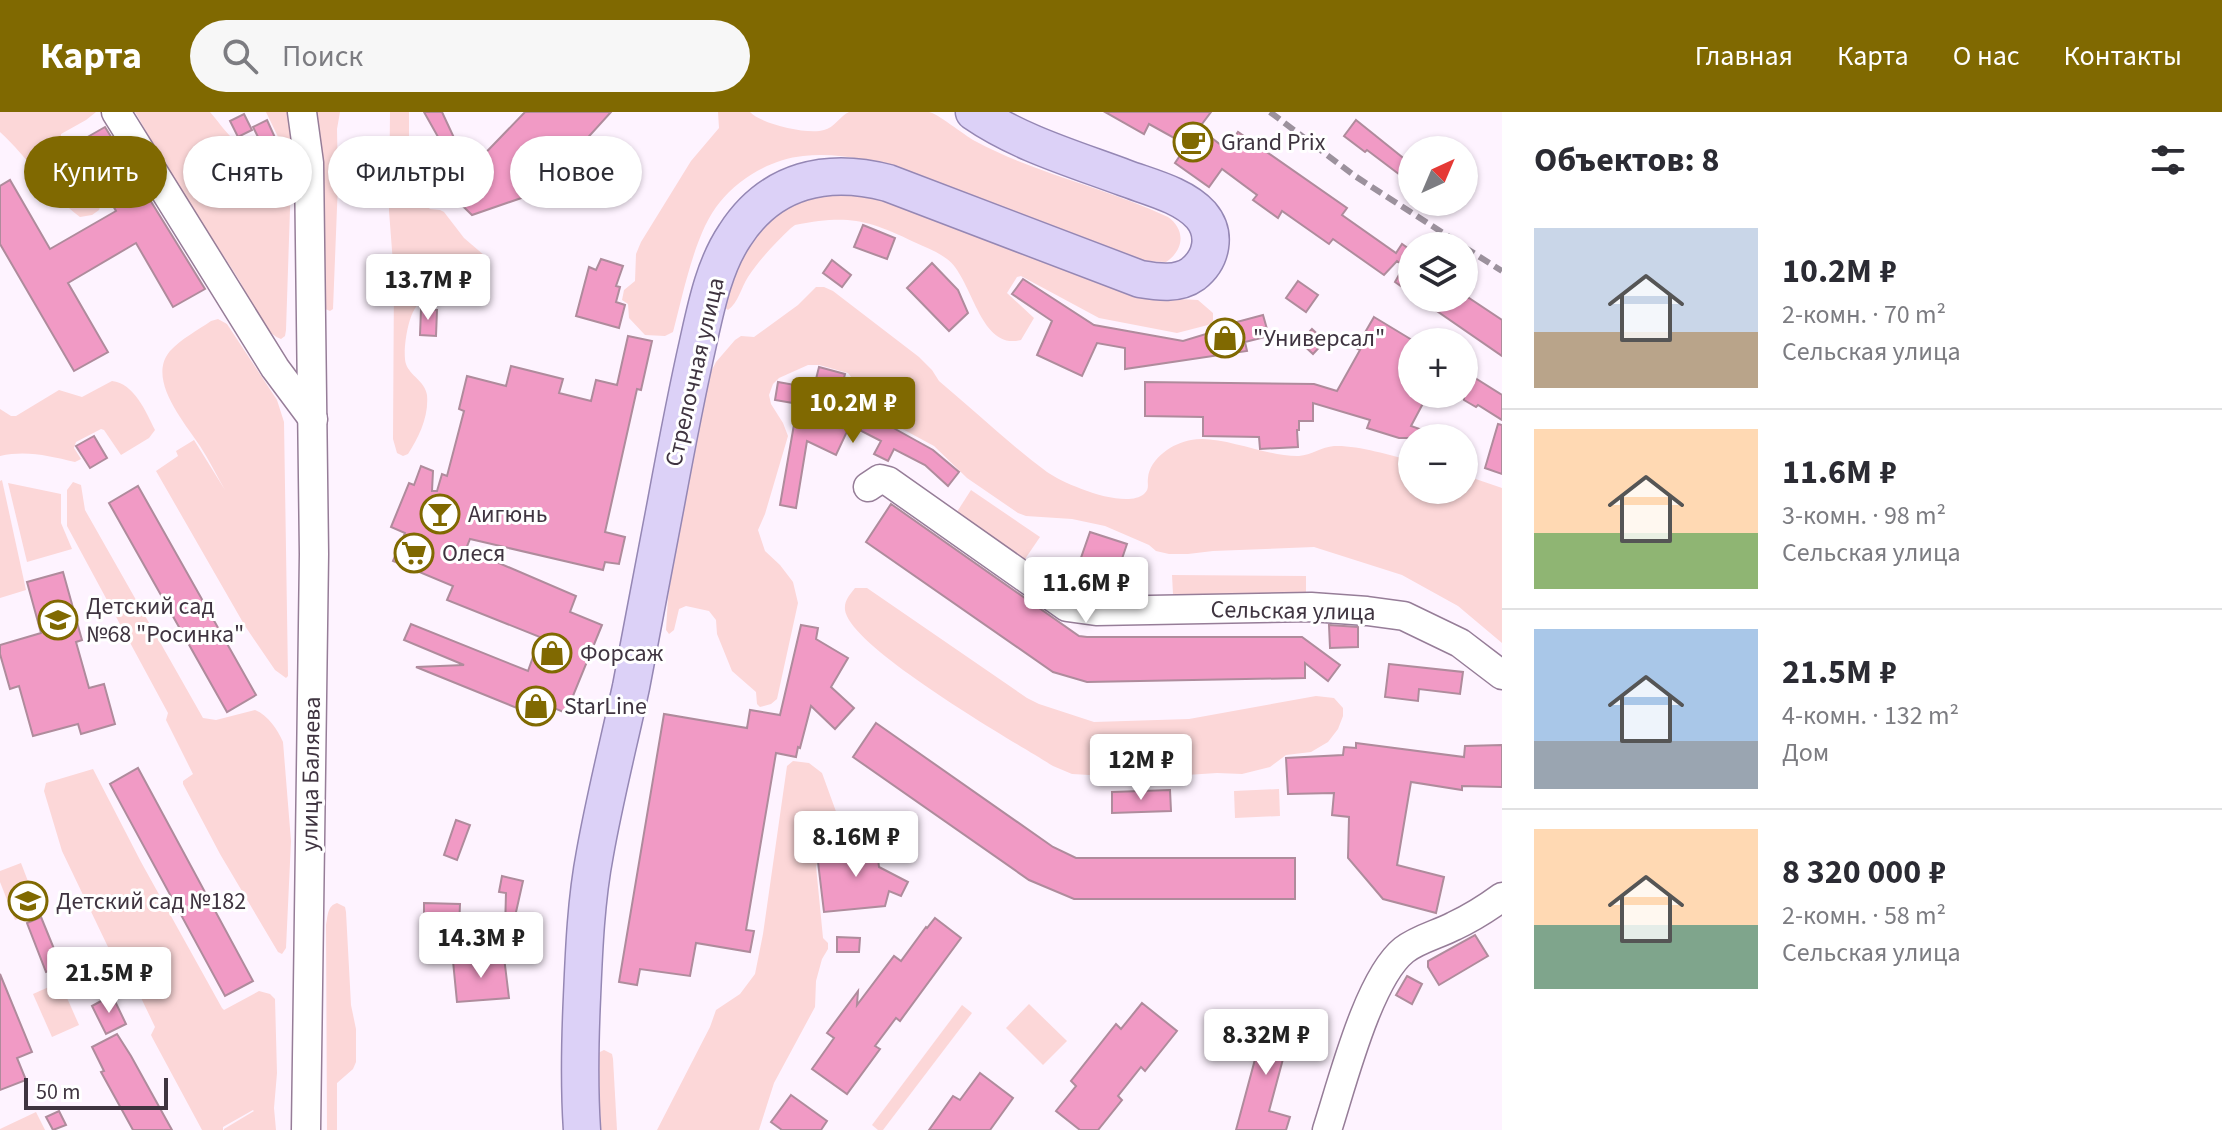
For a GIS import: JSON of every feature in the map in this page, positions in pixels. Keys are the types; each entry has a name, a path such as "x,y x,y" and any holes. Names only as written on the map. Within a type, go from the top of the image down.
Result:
{"main road":[{"name":"Стрелочная улица","path":"582,1130 584,942 595,854 643,627 691,372 708,298 734,236 746,220 774,196 794,184 831,175 862,176 888,183 1140,279 1182,280 1202,265 1210,249 1212,236 1209,227 1200,214 1185,203 1042,147 974,112"}],"street":[{"path":"116,112 275,368 313,419"},
{"name":"улица Баляева","path":"302,112 309,163 314,554 306,1130"},
{"name":"Сельская улица","path":"868,487 880,479 888,481 1067,607 1096,611 1311,607 1404,616 1460,643 1502,675"},
{"path":"1327,1130 1362,1024 1387,968 1407,948 1456,926 1502,897"}],"shaded area":[{"path":"0,112 96,112 61,136 24,136 24,158 0,132"},
{"path":"135,112 210,112 230,136 183,136 183,195 167,168 167,136 149,136"},
{"path":"266,112 287,112 290,136 278,136"},
{"path":"313,112 340,112 337,136 328,136 328,208 337,208 333,309 330,311 321,307"},
{"path":"390,112 409,112 409,136 390,136"},
{"path":"718,112 750,112 774,124 817,131 831,127 849,112 929,112 998,153 1168,217 1178,228 1179,246 1166,262 1142,261 895,168 849,157 791,158 757,171 720,202 711,214 697,246 673,332 665,336 645,335 629,318 628,304 622,300 624,290 635,281 636,254 641,242 691,161 719,128"},
{"path":"825,193 864,195 889,202 1140,297 1198,300 1213,313 1213,321 1177,333 1099,318 1021,276 1017,277 1007,293 1034,318 1021,340 1007,340 995,335 986,324 964,281 947,259 882,228 843,220 795,225 758,264 731,307 728,310 725,308 737,267 757,234 786,209"},
{"path":"69,208 100,208 92,215 80,217"},
{"path":"192,208 290,208 285,336 281,339 268,330"},
{"path":"389,208 429,208 444,212 487,261 487,265 456,301 423,302 415,308 407,332 405,359 408,368 426,390 427,403 419,433 408,454 403,456 397,453 393,439 394,276"},
{"path":"816,287 833,291 919,357 939,381 1047,472 1095,494 1123,499 1144,494 1148,489 1150,471 1158,458 1177,444 1203,439 1286,455 1299,456 1334,446 1398,457 1398,504 1478,504 1478,480 1502,488 1502,643 1458,606 1402,575 1314,547 1169,554 1156,551 1105,526 1018,513 967,478 934,446 884,419 848,373 808,365 779,378 769,395 788,436 758,530 765,551 793,582 798,603 777,699 760,707 756,692 732,671 717,634 716,620 709,611 686,606 679,609 674,630 669,634 666,630 668,598 689,457 705,383 716,362 735,340 741,336 754,337 798,305"},
{"path":"218,319 227,324 277,400 284,422 286,678 275,670 245,626 156,471 178,456 176,451 194,440 225,490 170,400 162,374 170,351"},
{"path":"112,381 127,387 148,415 155,430 149,438 121,455 101,429 76,442 74,448 81,459 75,462 29,454 0,456 0,409 16,416 59,390 82,397"},
{"path":"0,481 26,590 0,598"},
{"path":"73,482 81,485 85,510 203,718 216,720 255,710 272,723 283,742 291,841 286,948 282,954 220,854 183,784 193,774 166,720 168,713 67,526 67,490"},
{"path":"8,483 61,494 61,523 72,549 27,562"},
{"path":"971,490 1040,537 1023,562 955,515"},
{"path":"1172,575 1306,576 1306,595 1173,594"},
{"path":"855,588 867,588 1027,698 1094,722 1189,719 1316,696 1334,698 1343,708 1343,716 1328,742 1311,752 1286,755 1270,767 1242,774 1141,778 1072,774 1053,766 972,717 874,647 854,627 845,610 846,600"},
{"path":"793,761 809,763 822,773 838,817 838,826 816,866 823,938 828,943 828,949 816,981 815,1007 774,1083 759,1130 657,1130 716,1010 740,994 755,974 787,766"},
{"path":"93,769 222,1008 224,1010 259,991 275,999 276,1130 224,1130 253,1110 223,1127 223,1130 202,1130 153,1039 151,1035 155,1027 121,956 108,947 62,851 44,791 46,783"},
{"path":"1279,789 1280,816 1235,818 1234,791"},
{"path":"21,863 39,910 15,920 0,882 0,871"},
{"path":"337,903 345,907 346,912 356,1062 353,1069 337,1083 337,1130 327,1130 326,925 330,909"},
{"path":"60,982 79,1025 52,1037 33,994"},
{"path":"1029,1004 1067,1041 1043,1065 1006,1028"},
{"path":"962,1005 972,1013 883,1130 878,1130 872,1125"},
{"path":"604,1050 612,1054 613,1059 617,1130 598,1130 598,1053"},
{"path":"36,1112 45,1130 0,1130 0,1129"}],"building":[{"path":"424,112 442,112 453,136 438,136"},
{"path":"525,112 611,112 589,136 510,136 510,202 494,207 494,144"},
{"path":"1105,112 1211,112 1199,128 1226,149 1238,132 1347,208 1342,215 1396,253 1398,250 1398,262 1384,275 1333,239 1329,244 1282,211 1278,218 1253,200 1257,195 1222,169 1209,187 1175,163 1187,145 1149,124 1144,134"},
{"path":"244,114 252,130 238,136 230,121"},
{"path":"267,120 274,136 258,136 253,127"},
{"path":"1356,120 1398,154 1398,173 1367,150 1365,152 1344,136"},
{"path":"105,127 111,136 89,136"},
{"path":"10,180 50,249 116,211 114,208 155,208 205,289 173,307 136,243 68,283 108,352 74,371 0,244 0,186"},
{"path":"465,208 492,208 472,215"},
{"path":"863,225 895,238 887,259 854,247"},
{"path":"601,259 623,266 616,286 620,287 616,302 625,305 619,328 576,316 589,267 596,270"},
{"path":"832,260 851,275 842,287 823,273"},
{"path":"932,263 958,290 968,313 949,331 907,288"},
{"path":"1023,279 1094,325 1183,341 1216,331 1214,328 1263,315 1269,336 1245,342 1247,351 1125,369 1125,348 1097,343 1082,376 1037,355 1052,321 1012,294"},
{"path":"1298,281 1318,295 1306,312 1286,298"},
{"path":"1478,304 1502,320 1502,356 1478,339 1478,328 1461,328 1438,312 1478,312"},
{"path":"421,309 437,310 436,336 420,335"},
{"path":"1374,317 1398,332 1398,408 1421,408 1412,424 1398,424 1398,438 1367,428 1370,420 1313,403 1313,421 1299,421 1298,447 1260,449 1259,437 1203,436 1203,417 1145,416 1145,382 1314,384 1337,391 1360,350 1356,348"},
{"path":"1312,329 1325,341 1313,354 1300,342"},
{"path":"628,336 652,341 641,390 637,389 605,532 625,537 619,564 605,562 603,570 470,539 466,549 576,596 570,612 602,625 566,713 549,706 544,719 416,667 464,665 404,640 411,624 528,671 540,637 447,600 453,586 393,561 405,533 391,527 409,483 414,485 421,466 433,471 432,491 437,491 442,474 447,476 464,411 459,409 467,376 506,386 511,366 563,379 559,393 591,401 596,380 617,385"},
{"path":"819,367 845,374 841,390 815,383"},
{"path":"1478,380 1502,395 1502,420 1478,405"},
{"path":"778,382 795,385 793,403 775,400"},
{"path":"843,400 933,450 959,472 948,486 925,465 894,449 888,461 874,454 881,441 850,425 836,455 807,441 796,508 780,505 796,413 832,419"},
{"path":"1498,424 1502,425 1502,474 1485,468"},
{"path":"94,436 107,458 90,468 76,446"},
{"path":"138,486 256,695 227,712 109,503"},
{"path":"891,504 1079,636 1302,637 1340,665 1328,681 1305,663 1305,678 1087,682 1053,672 866,542"},
{"path":"1090,532 1127,544 1112,588 1075,575"},
{"path":"63,572 82,640 76,642 89,688 104,684 115,724 81,734 78,724 33,736 19,686 10,689 0,645 41,633 27,582"},
{"path":"801,625 818,628 816,639 848,658 831,687 854,708 835,729 811,706 796,757 776,753 746,930 754,931 750,952 696,943 690,976 640,969 637,985 619,982 664,714 747,728 750,710 780,715"},
{"path":"1329,625 1358,627 1358,647 1330,648"},
{"path":"1389,664 1463,672 1460,694 1419,689 1418,701 1385,697"},
{"path":"876,723 1053,847 1076,858 1295,858 1295,899 1074,899 1029,880 853,757"},
{"path":"1356,743 1464,757 1465,746 1502,745 1502,787 1462,786 1462,790 1411,782 1397,865 1444,877 1436,913 1383,899 1348,858 1349,817 1332,815 1334,793 1288,794 1286,758 1343,755 1344,747 1356,748"},
{"path":"138,768 253,981 225,996 110,784"},
{"path":"1170,790 1171,811 1112,813 1112,792"},
{"path":"456,820 470,825 457,860 444,855"},
{"path":"855,836 863,850 877,850 879,867 908,882 901,896 889,891 885,906 824,912 818,862"},
{"path":"502,876 523,881 512,930 505,929 506,893 499,892"},
{"path":"424,903 460,904 459,929 424,928"},
{"path":"41,917 61,966 46,972 27,923"},
{"path":"935,918 961,938 900,1021 896,1018 875,1046 880,1049 847,1094 812,1069 834,1038 827,1033 858,991 857,1005 894,956 901,961"},
{"path":"1475,935 1488,956 1439,985 1428,967 1428,961"},
{"path":"837,937 860,938 859,952 837,952"},
{"path":"504,957 509,998 457,1002 453,961"},
{"path":"0,974 32,1052 17,1058 26,1080 0,1090"},
{"path":"1407,976 1422,984 1412,1004 1396,995"},
{"path":"112,995 126,1024 106,1034 92,1006"},
{"path":"1142,1003 1177,1031 1145,1071 1141,1067 1118,1096 1122,1100 1098,1130 1080,1130 1056,1111 1076,1086 1071,1081 1116,1024 1121,1029"},
{"path":"1268,1011 1294,1018 1269,1111 1290,1117 1286,1130 1236,1130"},
{"path":"117,1034 172,1130 133,1130 101,1072 104,1071 92,1047"},
{"path":"980,1073 1013,1098 990,1130 929,1130 953,1096 960,1100"},
{"path":"791,1095 827,1121 821,1130 782,1130 771,1122"},
{"path":"59,1111 66,1125 53,1130 46,1117"}],"railway":[{"path":"1270,112 1355,176 1441,232"},
{"path":"1478,256 1502,271"}],"place":[{"name":"Grand Prix","path":"1193,142"},
{"name":"\"Универсал\"","path":"1225,338"},
{"name":"Аигюнь","path":"440,514"},
{"name":"Олеся","path":"414,553"},
{"name":"Детский сад №68 \"Росинка\"","path":"58,620"},
{"name":"Форсаж","path":"552,653"},
{"name":"StarLine","path":"536,706"},
{"name":"Детский сад №182","path":"28,901"}]}
